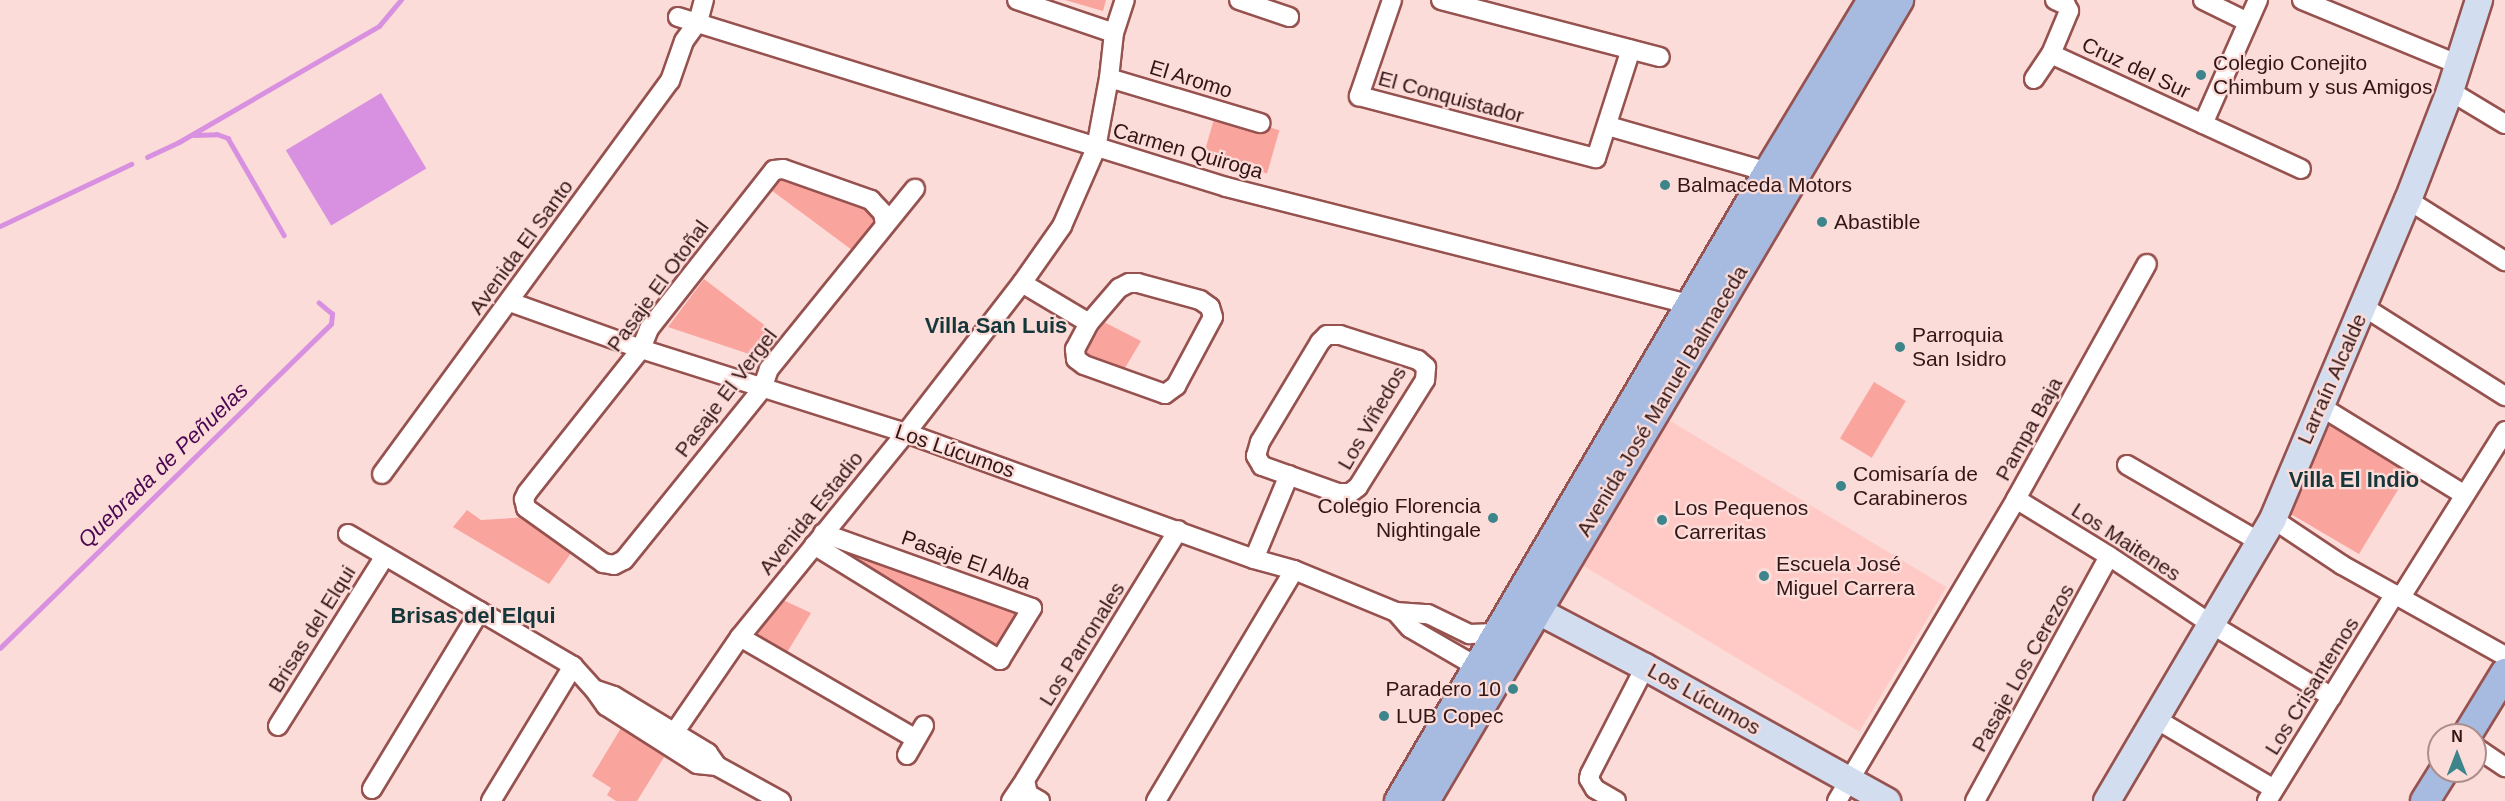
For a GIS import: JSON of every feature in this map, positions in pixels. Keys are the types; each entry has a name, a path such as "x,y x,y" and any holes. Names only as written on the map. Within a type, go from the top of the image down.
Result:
{"main road":[{"name":"Avenida José Manuel Balmaceda","path":"1425,801 1487,673 1497,633 1528,605 1692,305 1768,172 1872,0"},
{"name":"Avenida José Manuel Balmaceda","path":"1399,801 1487,673 1899,0"},
{"path":"2474,723 2505,673"},
{"path":"2425,801 2436,783"}],"street":[{"name":"Avenida El Santo","path":"382,474 670,81 684,41 698,22 704,0"},
{"path":"1017,0 1114,33"},
{"name":"Avenida Estadio","path":"674,732 740,637 906,433 1022,283 1062,226 1096,148 1109,78 1114,33 1125,0"},
{"path":"1239,0 1289,16"},
{"name":"El Conquistador","path":"1392,0 1359,96 1596,159 1631,49"},
{"path":"1441,0 1660,57"},
{"path":"2203,0 2248,22"},
{"path":"2203,124 2258,0"},
{"path":"2301,0 2457,64"},
{"name":"Larraín Alcalde","path":"2107,801 2273,519 2408,200 2450,91 2479,0"},
{"name":"Cruz del Sur","path":"2034,79 2051,54 2063,5"},
{"name":"Carmen Quiroga","path":"681,8 698,22 1226,188 1692,305"},
{"path":"681,8 684,41"},
{"name":"Cruz del Sur","path":"2051,54 2301,169"},
{"name":"El Aromo","path":"1109,78 1260,123"},
{"path":"2450,91 2505,124"},
{"path":"1608,126 1768,172"},
{"name":"Pasaje El Otoñal","path":"526,508 524,499 527,493 641,349 649,329 774,170 783,170 872,200 883,213 885,225"},
{"name":"Pasaje El Vergel","path":"526,508 603,563 614,565 624,560 762,389 769,369 915,189"},
{"path":"2408,200 2505,261"},
{"name":"Pampa Baja","path":"1837,801 2016,499 2147,264"},
{"path":"1022,283 1089,323"},
{"path":"1129,283 1138,283 1200,300 1210,307 1213,317 1176,386 1165,394 1084,365 1076,360 1075,349 1089,323 1119,288 1129,283"},
{"name":"Los Lúcumos","path":"510,302 641,349 906,433 1254,559 1294,570 1396,612 1428,614 1469,634 1497,633"},
{"path":"2364,307 2505,396"},
{"name":"Los Viñedos","path":"1328,335 1340,335 1418,360 1426,367 1425,380 1358,488 1350,493 1338,493 1289,475 1262,466 1256,456 1260,442 1320,342 1328,335"},
{"path":"2320,406 2463,494"},
{"name":"Los Crisantemos","path":"2271,795 2505,431"},
{"path":"2127,465 2260,542"},
{"path":"1254,559 1289,475"},
{"name":"Los Maitenes","path":"2016,499 2109,556 2211,624 2332,697"},
{"path":"2273,519 2342,565 2505,656"},
{"name":"Los Parronales","path":"1011,801 1178,530"},
{"name":"Brisas del Elqui","path":"348,534 573,666 606,706 697,764 717,766 781,801"},
{"name":"Pasaje El Alba","path":"819,539 1032,608 1000,660 819,539"},
{"name":"Brisas del Elqui","path":"278,726 385,556"},
{"name":"Pasaje Los Cerezos","path":"1976,801 2109,556"},
{"path":"1156,801 1294,570"},
{"name":"Los Lúcumos","path":"1528,605 1887,801"},
{"path":"372,789 480,611"},
{"name":"Los Lúcumos","path":"1396,612 1410,628 1487,673"},
{"path":"740,637 916,740"},
{"path":"491,801 573,666"},
{"path":"1616,801 1592,795 1588,779 1645,667"},
{"name":"Brisas del Elqui","path":"594,689 614,696 708,753 717,766"},
{"path":"2156,719 2271,795"},
{"path":"2487,755 2505,767"},
{"path":"1024,780 1028,794 1040,801"}],"shaded area":[{"path":"1065,0 1106,0 1103,11"},
{"path":"381,93 426,168 331,226 286,150"},
{"path":"1216,112 1279,130 1267,173 1204,155"},
{"path":"781,175 869,205 876,221 852,250 767,187"},
{"path":"704,279 780,337 764,359 668,327"},
{"path":"1104,322 1141,341 1122,373 1083,355"},
{"path":"1874,382 1906,401 1872,458 1840,439"},
{"path":"2325,417 2410,470 2359,554 2284,510"},
{"name":"Escuela José Miguel Carrera","path":"1667,419 1946,587 1859,732 1580,564"},
{"path":"467,510 481,520 528,517 574,549 549,584 453,527"},
{"path":"834,545 1018,611 997,651 831,551"},
{"path":"781,599 811,613 786,654 751,637"},
{"path":"621,728 666,754 637,801 616,801 607,795 611,788 592,776"}],"waterway":[{"path":"147,157 179,142 379,26 401,0"},
{"path":"194,135 217,134 228,138 284,235"},
{"path":"0,226 131,164"},
{"name":"Quebrada de Peñuelas","path":"0,648 331,324 332,314 319,303"}],"place":[{"name":"Colegio Conejito Chimbum y sus Amigos","path":"2201,75"},
{"name":"Balmaceda Motors","path":"1665,185"},
{"name":"Abastible","path":"1822,222"},
{"name":"Parroquia San Isidro","path":"1900,347"},
{"name":"Comisaría de Carabineros","path":"1841,486"},
{"name":"Colegio Florencia Nightingale","path":"1493,518"},
{"name":"Los Pequenos Carreritas","path":"1662,520"},
{"name":"Escuela José Miguel Carrera","path":"1764,576"},
{"name":"Paradero 10","path":"1513,689"},
{"name":"LUB Copec","path":"1384,716"}],"district":[{"name":"Villa San Luis","path":"996,326"},
{"name":"Villa El Indio","path":"2354,480"},
{"name":"Brisas del Elqui","path":"473,616"}]}
